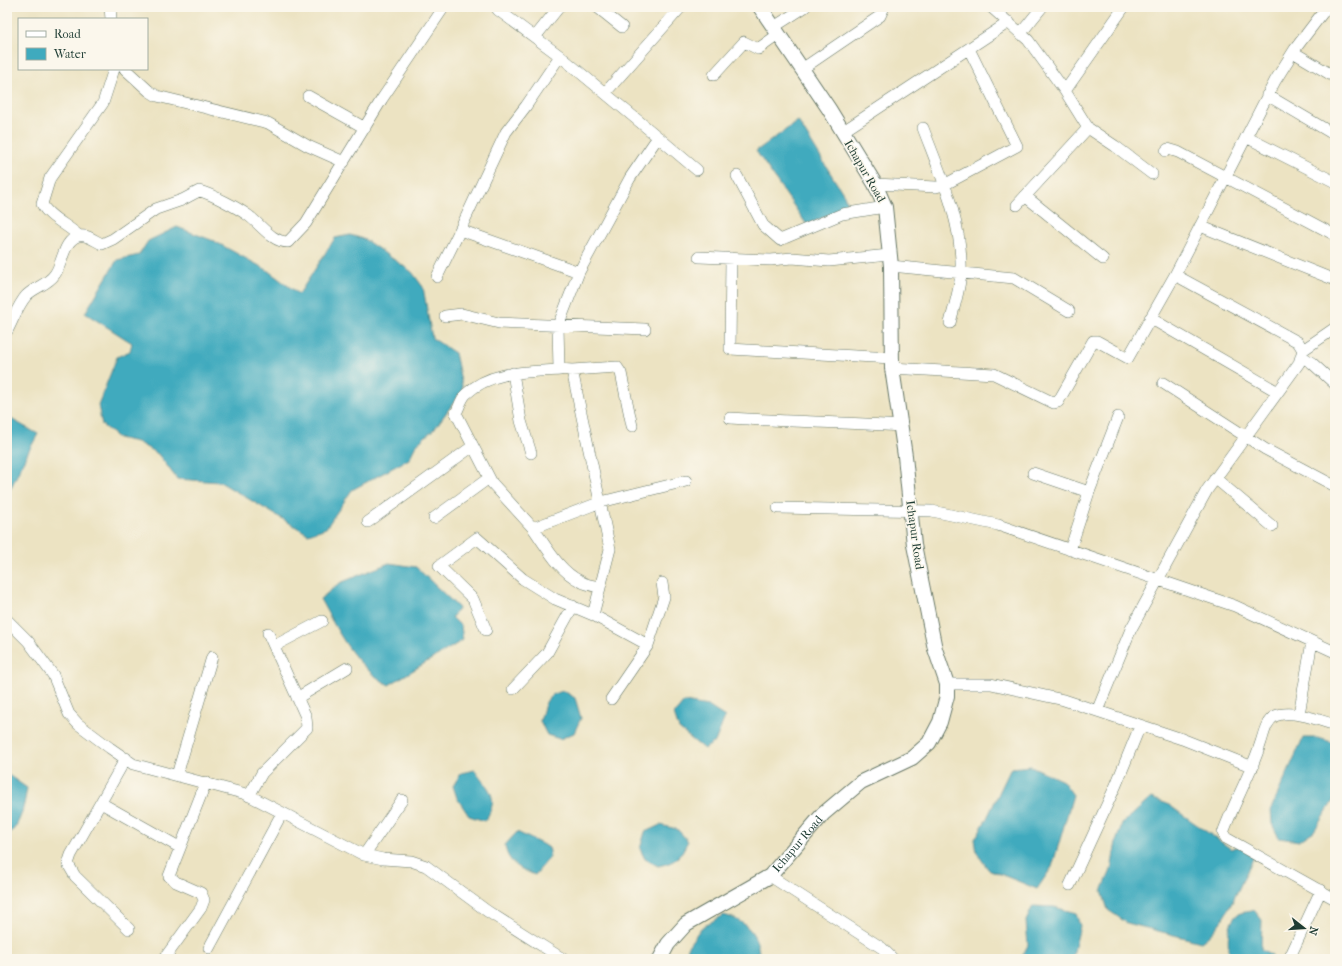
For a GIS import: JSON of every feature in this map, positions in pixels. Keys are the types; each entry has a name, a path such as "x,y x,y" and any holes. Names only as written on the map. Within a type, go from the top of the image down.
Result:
{"street":[{"path":"110,7 111,18"},
{"path":"7,331 26,295 48,282 56,273 70,242 79,236 87,236 102,244 113,239 156,208 182,200 199,191 208,193 249,216 277,240 288,242 306,223 365,128 444,7"},
{"path":"535,37 559,7"},
{"path":"597,7 622,26"},
{"path":"605,93 681,7"},
{"name":"Ichapur Road","path":"660,959 668,944 686,924 770,876 823,814 861,782 912,758 929,743 944,710 948,684 934,649 914,545 901,426 892,363 890,260 885,207 875,184 829,109 760,7"},
{"path":"714,75 744,42 758,49 776,30 805,7"},
{"path":"802,69 880,16 884,7"},
{"path":"991,7 1021,33 1065,91 1088,128 1152,174"},
{"path":"1021,33 1042,7"},
{"path":"1065,91 1124,7"},
{"path":"731,258 730,349 892,363 994,374 1054,403 1058,402 1093,341 1097,341 1128,358 1175,275 1267,95 1293,52 1327,7"},
{"path":"497,8 560,56 697,170"},
{"path":"842,132 1009,22"},
{"path":"875,184 936,187 944,185 1017,146 969,49"},
{"path":"1293,52 1335,77"},
{"path":"436,277 506,132 526,106 560,56"},
{"path":"79,236 70,227 45,210 42,204 50,178 103,103 114,70"},
{"path":"126,70 156,96 268,123 308,146 344,162"},
{"path":"1267,95 1335,135"},
{"path":"308,96 365,128"},
{"path":"923,128 944,185 959,238 961,273 950,323"},
{"path":"1017,205 1088,128"},
{"path":"560,370 558,326 579,272 630,178 658,137"},
{"path":"1246,137 1335,182"},
{"path":"1166,151 1168,149 1178,152 1335,235"},
{"path":"738,176 763,225 780,240 842,214 885,207"},
{"path":"1025,196 1103,260"},
{"path":"1200,226 1335,280"},
{"path":"460,230 579,272"},
{"path":"699,256 828,261 890,260 961,273 1014,278 1069,311"},
{"path":"1175,275 1298,342 1302,353 1335,384"},
{"path":"445,316 462,314 499,323 645,329"},
{"path":"1150,318 1278,392"},
{"path":"1097,711 1131,629 1207,490 1299,363 1302,353 1335,328"},
{"path":"600,587 581,582 572,576 559,564 533,528 503,498 489,478 456,413 465,395 489,378 513,373 617,367 621,373 632,426"},
{"path":"572,370 610,549 593,615"},
{"path":"513,373 521,421 531,453"},
{"path":"1164,383 1265,448 1335,486"},
{"path":"1070,550 1088,492 1118,417"},
{"path":"730,418 784,422 836,422 901,426"},
{"path":"368,522 473,446"},
{"path":"1033,473 1088,492"},
{"path":"434,518 489,478"},
{"path":"1215,478 1272,526"},
{"path":"533,528 601,502 686,481"},
{"path":"778,508 911,512 932,511 998,525 1235,606 1335,652"},
{"path":"486,630 473,599 439,566 477,538 523,579 555,599 593,615 648,645"},
{"path":"611,700 648,645 664,597 662,583"},
{"path":"512,689 547,652 573,606"},
{"path":"7,620 28,641 53,676 69,714 78,724 133,764 177,774 249,796 364,855 383,860 411,861 426,866 487,911 563,959"},
{"path":"274,646 322,621"},
{"path":"249,796 262,773 307,728 306,717 268,634"},
{"path":"1299,714 1312,642"},
{"path":"177,774 212,657"},
{"path":"297,698 347,668"},
{"path":"948,684 991,684 1064,700 1222,753 1253,767"},
{"path":"1335,725 1299,714 1277,715 1270,720 1265,728 1253,767 1224,828 1223,835 1232,842 1335,899"},
{"path":"1070,885 1116,785 1140,726"},
{"path":"126,758 71,855 68,864 75,876 129,929"},
{"path":"164,959 201,908 204,900 201,893 176,882 169,876 179,847 206,782"},
{"path":"364,855 402,800"},
{"path":"101,802 179,847"},
{"path":"209,948 282,813"},
{"path":"770,876 882,948 893,959"},
{"path":"1289,959 1321,890"}],"water":[{"path":"798,121 844,195 848,206 807,225 756,151"},
{"path":"177,227 214,241 267,270 299,294 335,238 350,235 364,239 412,272 423,287 432,338 455,353 463,390 435,428 416,445 409,459 352,490 326,528 308,534 220,482 177,479 158,454 137,442 118,438 102,425 98,405 117,357 130,351 132,343 85,313 117,260 139,255 148,241"},
{"path":"11,419 38,434 7,496 7,427"},
{"path":"389,563 416,567 459,608 452,617 461,626 463,640 389,685 366,668 348,648 320,599 340,583"},
{"path":"564,691 575,698 581,718 574,733 560,739 547,735 540,721 549,698 558,692"},
{"path":"684,702 708,706 725,717 715,742 704,749 679,729 674,714"},
{"path":"1303,738 1318,738 1335,743 1335,798 1314,831 1299,841 1279,838 1272,824 1271,809"},
{"path":"1031,766 1063,781 1073,795 1052,867 1037,889 988,869 977,853 975,839 987,818 1011,768"},
{"path":"475,770 491,794 492,806 485,821 469,816 457,798 453,786 461,773"},
{"path":"7,774 27,788 19,821 12,832 7,836"},
{"path":"1151,798 1169,805 1231,849 1239,846 1254,857 1225,915 1210,935 1201,942 1127,923 1108,910 1102,891 1111,870 1116,842 1122,824"},
{"path":"660,825 677,829 688,841 677,858 669,863 658,866 645,859 640,849 645,832"},
{"path":"517,832 548,847 550,857 535,875 519,868 508,856 505,845"},
{"path":"1033,906 1054,907 1076,913 1080,926 1072,959 1021,959 1028,945 1026,921"},
{"path":"1254,910 1262,920 1261,949 1272,955 1271,959 1231,959 1228,935 1231,923 1238,914"},
{"path":"723,915 731,917 745,925 750,930 757,943 759,959 687,959 688,946 701,928"}]}
